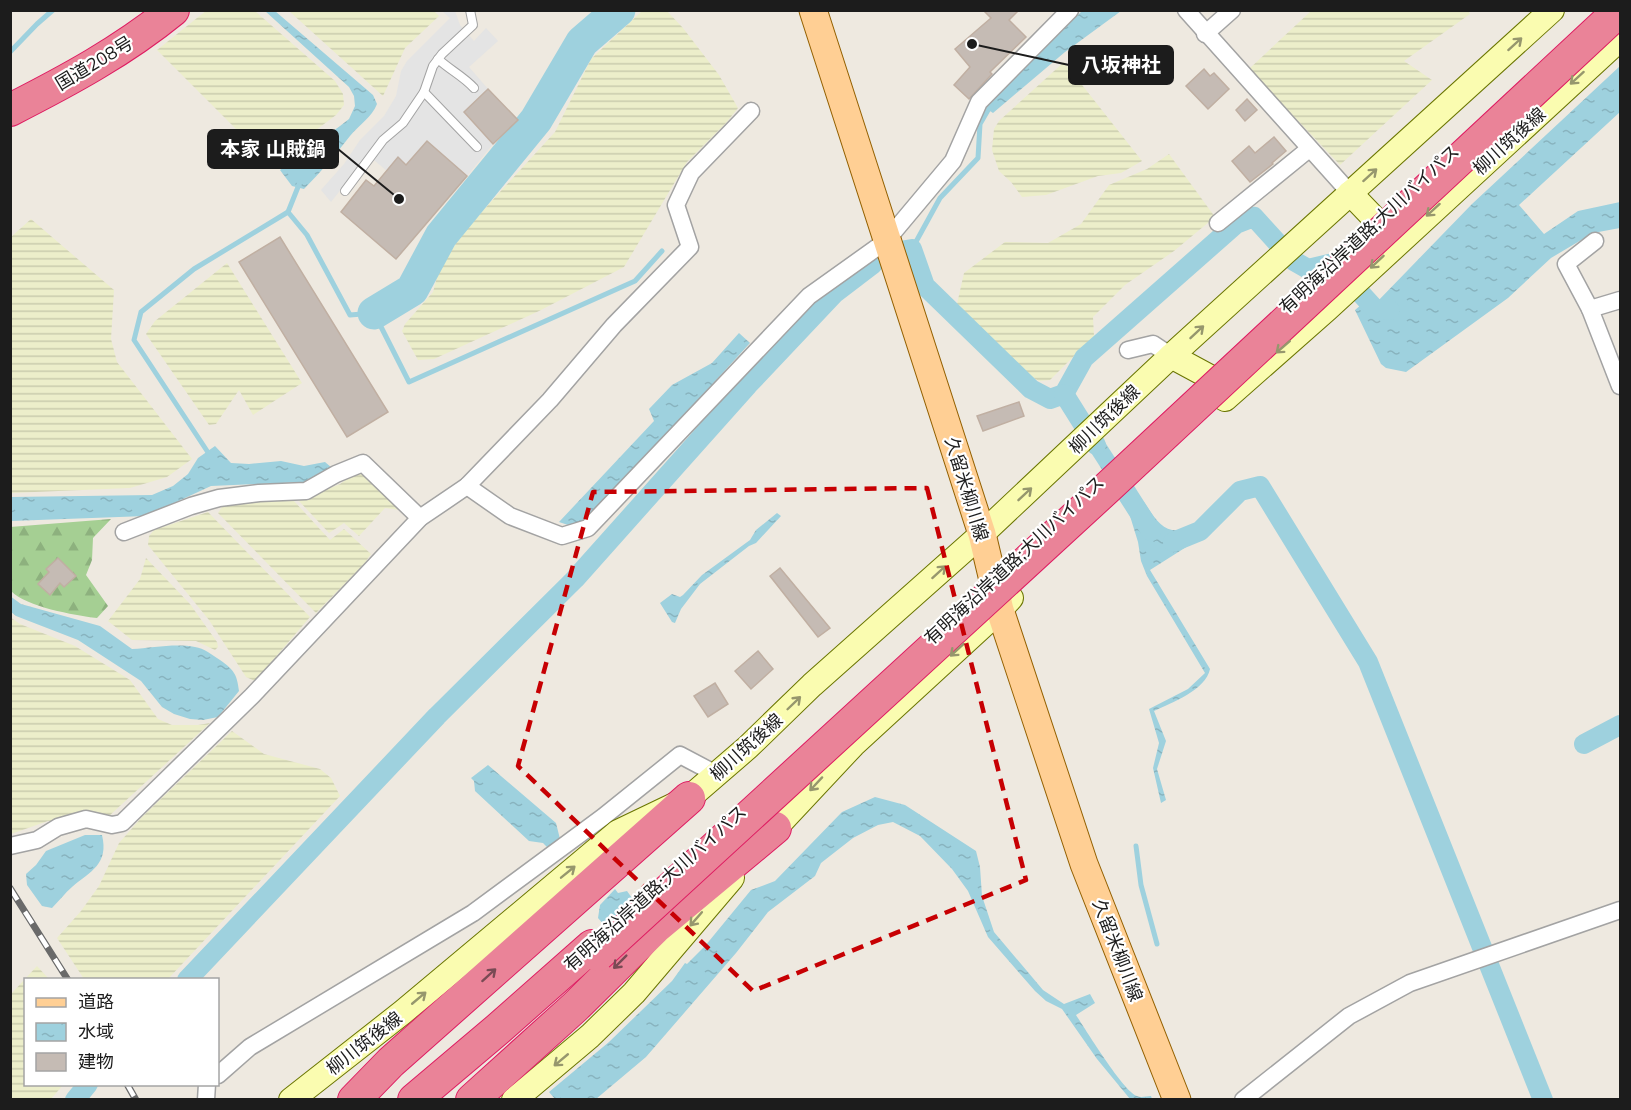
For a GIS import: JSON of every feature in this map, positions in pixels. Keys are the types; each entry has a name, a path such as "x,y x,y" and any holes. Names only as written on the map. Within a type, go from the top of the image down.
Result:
{"highway":[{"name":"有明海沿岸道路;大川バイパス","path":"432,1100 1604,10"},
{"name":"有明海沿岸道路;大川バイパス","path":"414,1100 595,950 1097,497 1620,10"},
{"name":"国道208号","path":"10,110 71,79 110,55 172,11"},
{"path":"354,1100 391,1062 688,798"},
{"path":"472,1100 575,1007 655,928 776,828"}],"main road":[{"name":"久留米柳川線","path":"813,10 982,534 1000,610 1084,864 1177,1100"},
{"name":"柳川筑後線","path":"291,1100 403,1012 618,832 688,798 748,747 812,685 982,534 1295,242 1552,10"},
{"name":"柳川筑後線","path":"514,1100 590,1036 634,993 776,828 853,744 1000,610 1048,556 1327,309 1620,39"},
{"path":"1350,194 1398,243"},
{"path":"1171,356 1234,390"}],"street":[{"path":"467,486 510,516 562,536 588,528 809,296 886,241 953,161 979,102 1070,10"},
{"path":"1186,10 1350,194"},
{"path":"1205,34 1232,10"},
{"path":"10,846 37,840 58,827 86,819 112,825 122,824 252,696 420,518 467,486 550,400 614,325 690,247 676,205 691,173 751,111"},
{"path":"1218,223 1309,149"},
{"path":"1595,241 1566,264 1590,309 1620,386"},
{"path":"1590,309 1620,300"},
{"path":"1128,350 1154,344 1171,356"},
{"path":"124,532 191,506 219,498 306,491 336,474 363,464 420,518"},
{"path":"219,1074 250,1047 473,913 603,817 680,755 716,774"},
{"path":"1243,1100 1349,1016 1410,983 1620,910"}],"lane":[{"path":"345,191 383,140 403,123 423,92 433,66 473,25 470,10"},
{"path":"438,60 462,75 474,88"},
{"path":"423,92 477,147"}],"highlighted area":[{"path":"927,488 1026,880 753,991 518,766 593,492"}],"green space":[{"path":"207,10 255,11 335,81 343,94 344,105 336,115 271,164 157,50"},
{"path":"433,10 439,16 405,48 383,96 289,11"},
{"path":"1468,10 1470,14 1404,61 1432,80 1340,165 1249,69 1311,11"},
{"path":"642,11 667,11 719,75 738,108 687,162 624,267 539,311 434,359 418,360 402,331 405,324 433,292 440,266 467,228 555,132 591,59"},
{"path":"1064,62 1142,161 1121,173 1098,176 1046,195 1022,197 999,171 992,150 994,129 999,121"},
{"path":"1169,154 1215,217 1174,251 1125,285 1093,317 1094,336 1050,380 1039,381 1028,375 957,304 964,273 1005,242 1048,243 1081,224 1109,185 1147,169"},
{"path":"31,219 114,290 111,339 117,362 192,459 167,477 130,488 11,493 11,237"},
{"path":"227,263 302,383 253,415 239,390 216,424 209,425 146,334 155,321"},
{"path":"359,470 400,510 385,508 359,536 344,523 329,533 299,501 340,484"},
{"path":"282,497 294,501 330,540 344,529 371,554 316,613 218,513 222,507 257,498"},
{"path":"208,512 310,617 255,681 246,677 209,620 148,545 149,536 154,530"},
{"path":"111,519 93,538 92,560 86,575 108,606 97,618 39,606 18,597 11,591 10,527"},
{"path":"146,558 190,604 217,642 218,647 215,650 196,641 132,640 108,621 140,579"},
{"path":"10,617 20,624 75,646 130,680 158,719 172,725 210,723 108,817 78,821 48,821 11,834"},
{"path":"232,731 264,754 320,769 331,778 340,796 169,978 83,978 57,938 99,886 119,843 142,817"},
{"path":"37,966 48,978 26,978"},
{"path":"24,980 24,1086 62,1086 51,1099 11,1099 11,994"}],"shaded area":[{"path":"442,11 455,11 460,25 474,41 486,28 498,41 469,67 488,89 464,112 493,144 467,176 427,141 406,165 398,158 387,171 368,155 331,202 321,190 344,164 360,140 384,116 396,96 401,71 407,61 450,18"}],"water":[{"path":"265,11 275,11 373,95 377,104 369,117 304,189 292,186 280,170 349,119 355,106 354,96 349,87"},
{"path":"1082,11 1121,11 1065,52 993,113 984,107"},
{"path":"1620,66 1620,112 1519,205 1544,234 1578,211 1620,202 1620,228 1593,233 1551,258 1508,298 1406,372 1386,368 1381,364 1355,310 1369,298 1375,304 1472,204"},
{"path":"739,333 750,343 589,519 571,526 559,522 654,421 649,409 672,385 712,363"},
{"path":"1101,436 1126,475 1112,485 1088,448"},
{"path":"215,446 231,463 281,461 304,466 325,462 332,468 305,482 211,486 146,516 11,521 11,497 152,495 173,486 188,474 198,458"},
{"path":"1144,502 1163,526 1176,530 1193,527 1202,537 1150,570 1210,669 1207,677 1195,689 1154,711 1166,741 1157,769 1166,800 1161,803 1153,768 1159,743 1149,709 1188,689 1205,673 1147,576 1141,561 1130,516"},
{"path":"777,513 781,516 756,543 700,584 681,609 675,623 672,622 660,603 672,594 680,597 683,595 702,575 750,540 756,530"},
{"path":"10,596 21,604 100,626 132,649 180,645 202,649 232,670 236,676 239,691 218,717 203,720 174,714 162,707 141,681 78,640 16,616 11,612"},
{"path":"488,765 556,823 560,839 548,848 543,843 529,841 475,791 474,781 471,778"},
{"path":"875,797 905,805 976,851 980,867 982,896 994,932 1043,990 1064,1004 1090,994 1095,1003 1076,1015 1105,1059 1131,1092 1142,1097 1151,1096 1152,1099 1130,1099 1097,1059 1062,1009 1046,1001 1035,991 988,937 968,891 952,869 920,836 893,822 878,825 853,838 821,863 815,876 768,912 736,953 646,1057 596,1099 555,1099 549,1092 609,1042 672,981 685,963 687,964 705,946 751,890 775,881 842,812"},
{"path":"85,835 102,835 104,845 101,860 52,908 42,906 27,885 26,874 46,851"},
{"path":"615,889 618,893 627,891 637,905 611,933 598,918 600,905"}],"building":[{"path":"983,10 1019,10 1009,20 1026,37 990,72 992,74 969,99 954,85 970,67 955,49 991,18"},
{"path":"1204,69 1210,76 1214,73 1229,89 1208,109 1186,86"},
{"path":"488,89 518,120 493,144 464,112"},
{"path":"1247,99 1257,110 1245,121 1236,110"},
{"path":"1274,137 1286,151 1250,182 1232,161 1249,146 1255,153"},
{"path":"427,141 467,176 396,259 341,212 366,180 374,186 398,157 406,165"},
{"path":"280,237 388,412 347,437 239,262"},
{"path":"1019,402 1024,416 983,431 977,416"},
{"path":"58,558 76,576 64,587 60,583 50,595 38,584 49,572 46,569"},
{"path":"780,568 830,628 818,637 770,576"},
{"path":"758,651 773,669 751,689 735,671"},
{"path":"715,683 728,704 708,717 694,696"}],"waterway":[{"path":"10,52 53,10"},
{"path":"374,313 412,290 441,236 536,120 582,42 619,10"},
{"path":"912,249 940,198 978,158 980,124 991,105"},
{"path":"300,182 288,212 307,235 350,315 374,313 409,382 635,281 662,251"},
{"path":"211,457 134,340 141,312 194,269 288,212"},
{"path":"900,251 912,249 925,286 1031,389 1050,399 1064,394 1084,358 1236,224 1254,217 1294,261 1308,269 1333,263 1375,309 1390,310"},
{"path":"189,978 437,716 575,579 748,385 835,293 873,264"},
{"path":"1064,394 1096,445"},
{"path":"1112,470 1151,531"},
{"path":"1173,542 1200,531 1240,491 1260,486 1368,662 1543,1100"},
{"path":"1584,744 1620,725"},
{"path":"1136,846 1141,885 1157,944"},
{"path":"75,1100 86,1086"}],"railway":[{"path":"10,888 67,978"},
{"path":"128,1086 136,1100"}],"place":[{"name":"八坂神社","path":"972,44"},
{"name":"本家 山賊鍋","path":"399,199"}]}
